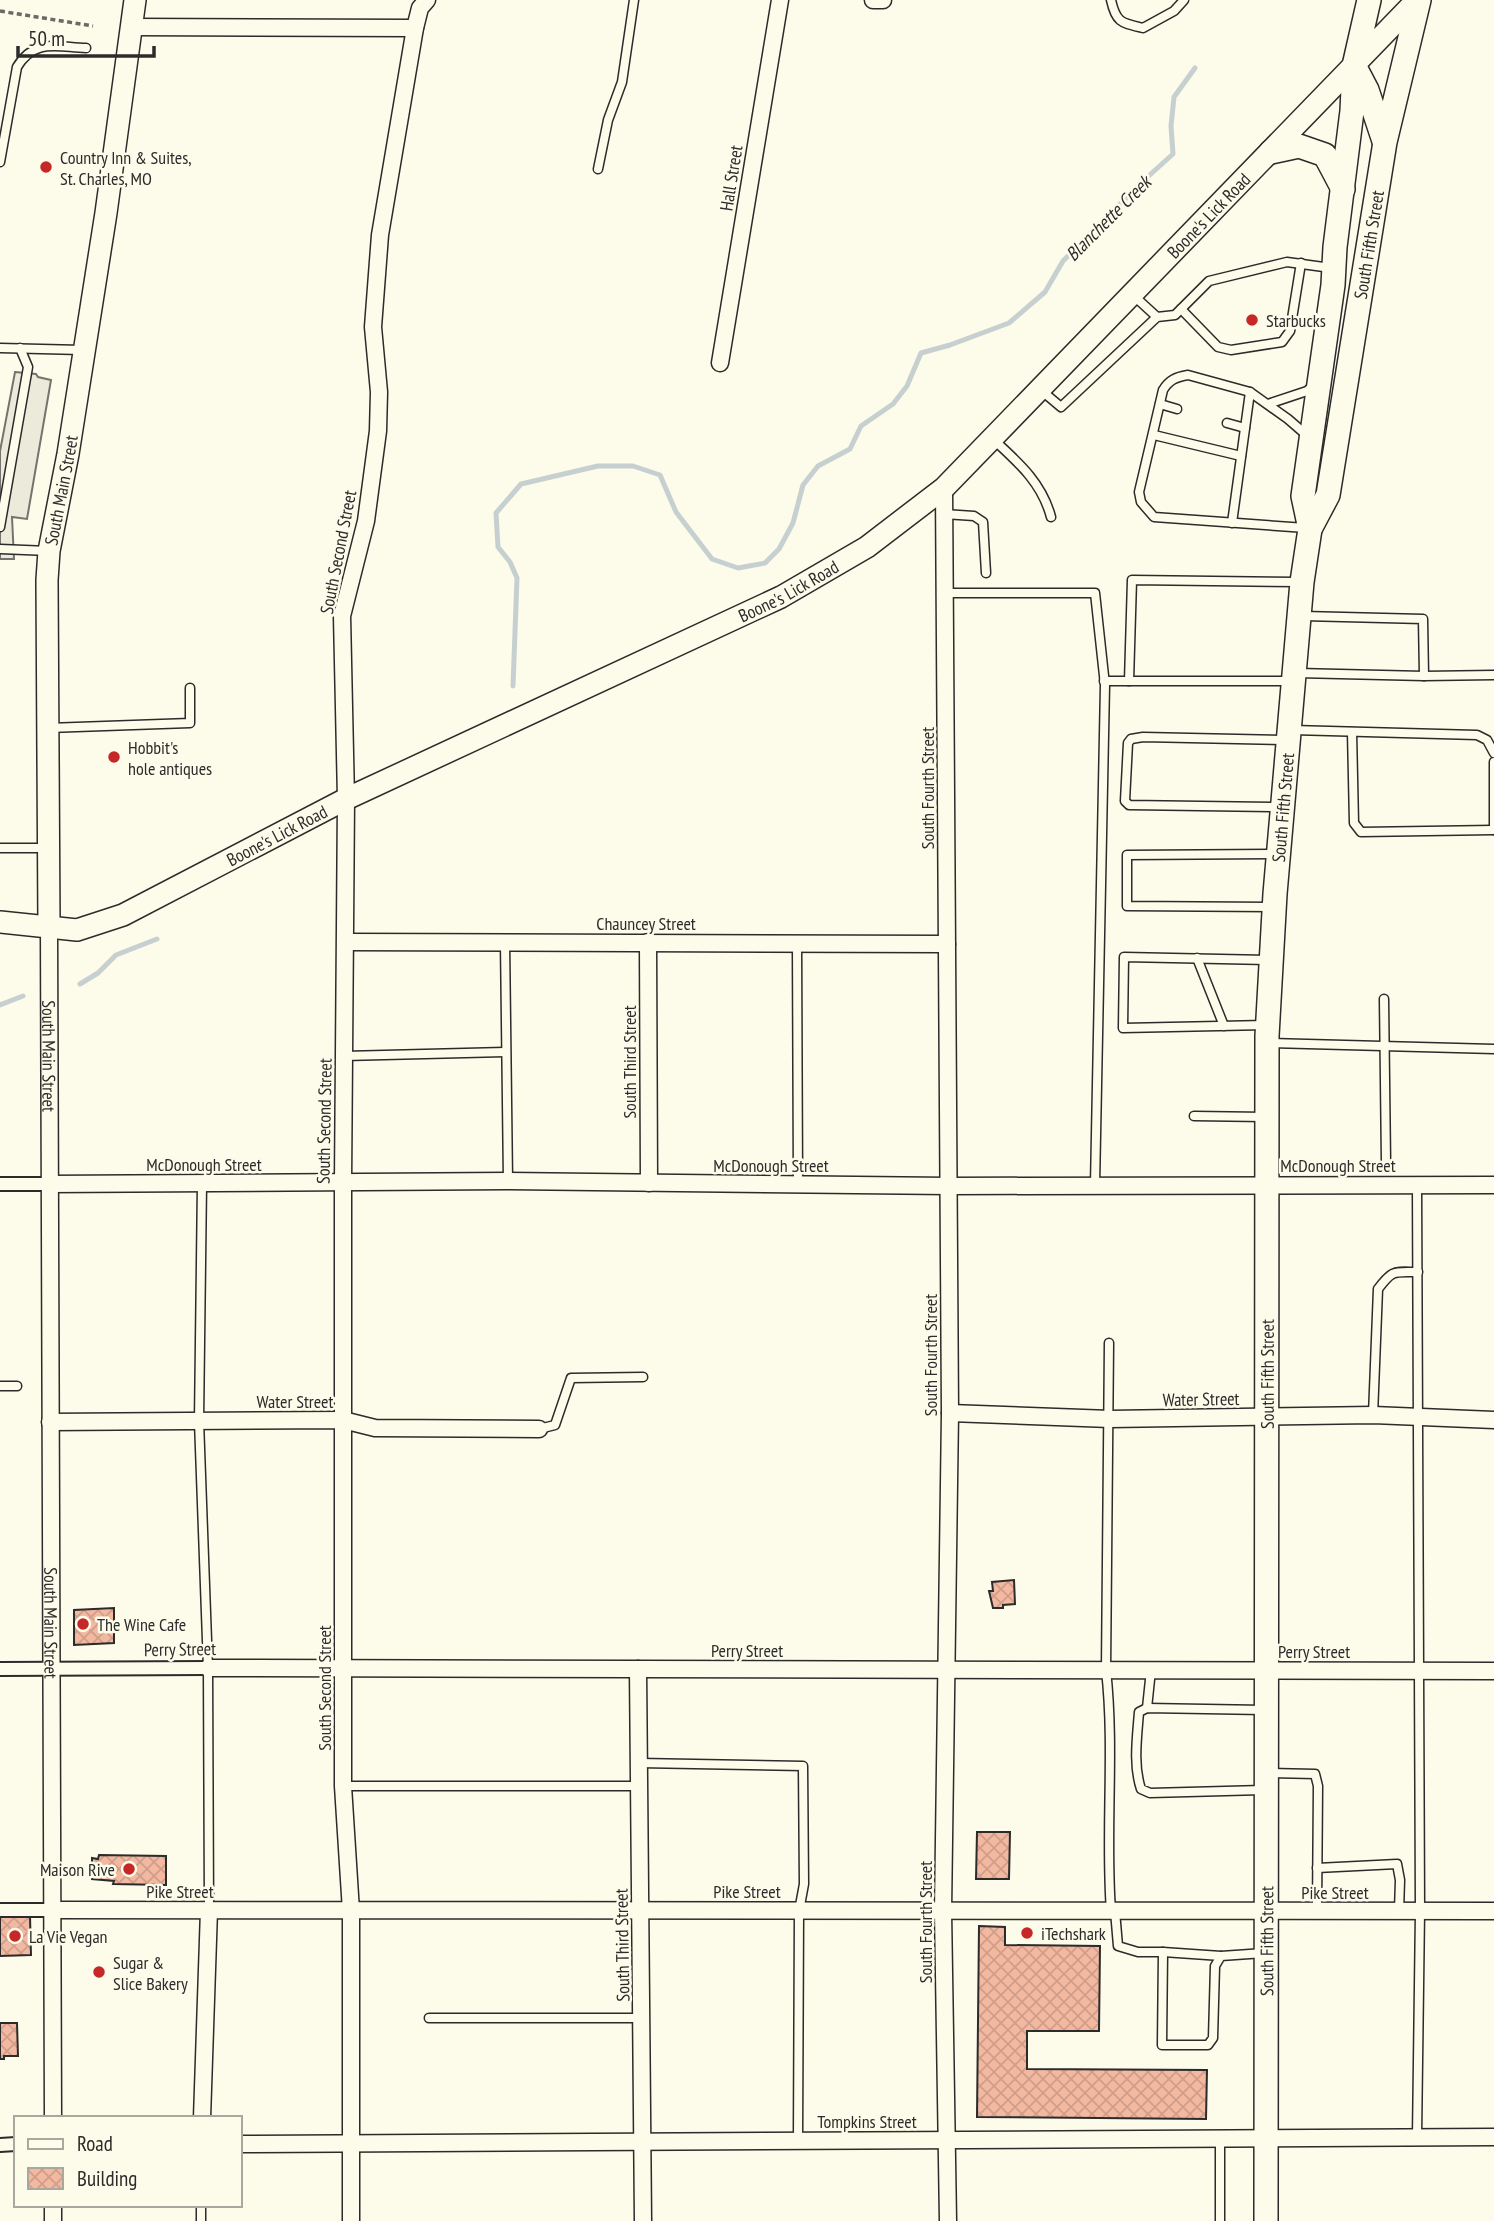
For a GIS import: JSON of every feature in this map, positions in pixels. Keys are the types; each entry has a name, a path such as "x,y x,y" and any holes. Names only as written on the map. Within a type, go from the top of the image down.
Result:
{"main road":[{"name":"South Fifth Street","path":"1310,528 1303,496 1334,268 1354,66 1369,0"},
{"name":"South Fifth Street","path":"1266,2221 1268,1034 1274,907 1302,582 1310,528 1328,495 1385,142 1418,0"},
{"path":"1354,66 1367,90 1385,142"},
{"path":"1271,152 1299,146 1325,155 1343,190"}],"street":[{"name":"South Main Street","path":"53,2116 47,580 49,551 68,454 108,200 135,0"},
{"name":"South Second Street","path":"351,2221 351,1911 344,1786 343,1668 342,1182 346,799 342,616 366,521 379,431 379,392 373,327 380,234 415,28 420,8 427,0"},
{"name":"Hall Street","path":"720,363 780,0"},
{"path":"873,0 883,0"},
{"name":"Boone's Lick Road","path":"0,922 77,930 123,915 346,799 781,597 867,547 944,488 1418,0"},
{"path":"131,27 415,28"},
{"name":"South Fourth Street","path":"944,488 950,1413 943,1911 948,2221"},
{"name":"Chauncey Street","path":"346,942 947,944"},
{"name":"South Third Street","path":"648,942 649,1183"},
{"name":"McDonough Street","path":"48,1184 508,1181 949,1186 1494,1185"},
{"path":"0,1184 48,1184"},
{"name":"Water Street","path":"950,1413 1110,1419 1373,1415 1494,1420"},
{"name":"Water Street","path":"50,1422 343,1420 376,1428 539,1429"},
{"name":"Perry Street","path":"0,1669 1494,1671"},
{"name":"South Third Street","path":"638,1669 643,2221"},
{"name":"Pike Street","path":"0,1910 1494,1911"},
{"path":"202,2116 209,1910"},
{"name":"Tompkins Street","path":"242,2144 1494,2137"}],"lane":[{"path":"598,169 608,120 622,82 634,0"},
{"path":"1111,0 1114,13 1122,23 1143,28 1174,11 1184,0"},
{"path":"0,162 17,67 23,57 32,49 42,47 86,48"},
{"path":"1039,389 1061,407 1157,317 1175,315 1209,281 1287,262 1334,268"},
{"path":"1181,309 1218,347 1231,350 1282,342 1290,331 1301,264"},
{"path":"1131,293 1157,317"},
{"path":"0,348 85,350"},
{"path":"0,527 28,367 20,348"},
{"path":"1310,447 1303,432 1250,392 1188,374 1174,378 1167,384 1139,492 1141,502 1154,517 1310,528"},
{"path":"1268,404 1307,391 1319,381"},
{"path":"1232,523 1250,392"},
{"path":"1160,404 1177,409"},
{"path":"1227,423 1245,428"},
{"path":"1154,435 1241,456"},
{"path":"992,438 1028,472 1046,500 1051,517"},
{"path":"944,514 974,516 983,522 986,573"},
{"path":"0,549 49,551"},
{"path":"1129,681 1132,580 1302,582"},
{"path":"945,593 1095,593 1104,681 1095,1185"},
{"path":"1299,616 1423,619 1424,676"},
{"path":"1104,681 1494,676"},
{"path":"48,728 190,723 190,688"},
{"path":"1352,732 1354,823 1358,830 1365,833 1494,830 1494,762"},
{"path":"1282,807 1129,805 1125,801 1128,743 1131,739 1143,737 1352,732 1477,735 1487,740 1494,753"},
{"path":"0,848 50,848"},
{"path":"1274,907 1127,906 1127,855 1278,854"},
{"path":"505,942 508,1181"},
{"path":"797,943 798,1184"},
{"path":"1271,960 1124,957 1123,1028 1224,1026 1268,1034 1386,1046 1494,1049"},
{"path":"1196,958 1224,1026"},
{"path":"1384,999 1386,1162"},
{"path":"344,1056 505,1052"},
{"path":"1194,1116 1268,1117"},
{"path":"202,1183 199,1421 208,1668 209,1910"},
{"path":"1417,2138 1420,1911 1418,1185"},
{"path":"1373,1415 1378,1289 1389,1274 1418,1272"},
{"path":"1109,1343 1106,1670 1110,1703 1108,1866 1118,1946 1138,1952 1221,1956 1267,1953"},
{"path":"539,1429 555,1425 571,1378 643,1377"},
{"path":"0,1386 17,1386"},
{"path":"1151,1670 1143,1710 1137,1778 1141,1789 1150,1793 1315,1774 1318,1786 1317,1911"},
{"path":"1143,1710 1267,1710"},
{"path":"639,1763 803,1766 804,1884 799,1911 799,2141"},
{"path":"344,1786 639,1786"},
{"path":"1317,1867 1397,1864 1399,1911"},
{"path":"1163,1952 1162,2045 1208,2045 1213,2038 1215,1966 1221,1956"},
{"path":"429,2018 641,2018"},
{"path":"1220,2139 1220,2221"}],"path":[{"path":"0,11 93,26"}],"shaded area":[{"path":"15,372 36,374 51,380 27,519 12,517 14,559 0,559 0,451"}],"building":[{"path":"1014,1580 1015,1604 993,1608 989,1591 993,1591 992,1582"},
{"path":"114,1608 114,1643 74,1645 74,1610"},
{"path":"977,1832 1010,1832 1009,1879 976,1879"},
{"name":"Maison Rive","path":"99,1855 166,1856 166,1885 113,1884 114,1881 92,1879 92,1858 98,1859"},
{"name":"La Vie Vegan","path":"30,1916 31,1955 0,1956 0,1917"},
{"path":"979,1926 1005,1927 1005,1945 1100,1946 1099,2031 1027,2031 1027,2069 1207,2070 1206,2119 977,2117"},
{"path":"0,2023 17,2023 18,2056 4,2056 4,2059 0,2059"}],"waterway":[{"name":"Blanchette Creek","path":"513,686 517,578 510,562 498,547 496,513 521,484 598,466 633,466 660,475 676,512 712,559 738,568 765,563 779,549 793,523 803,485 818,466 850,449 861,426 893,404 907,386 921,353 1009,323 1045,292 1063,261 1173,154 1171,126 1174,97 1195,68"},
{"path":"80,984 98,973 116,955 157,939"},
{"name":"Blanchette Creek","path":"0,1005 23,996"}],"place":[{"name":"Country Inn & Suites, St. Charles, MO","path":"46,167"},
{"name":"Starbucks","path":"1252,320"},
{"name":"Hobbit's hole antiques","path":"114,757"},
{"name":"The Wine Cafe","path":"83,1624"},
{"name":"Maison Rive","path":"129,1869"},
{"name":"iTechshark","path":"1027,1933"},
{"name":"La Vie Vegan","path":"15,1936"},
{"name":"Sugar & Slice Bakery","path":"99,1972"}]}
